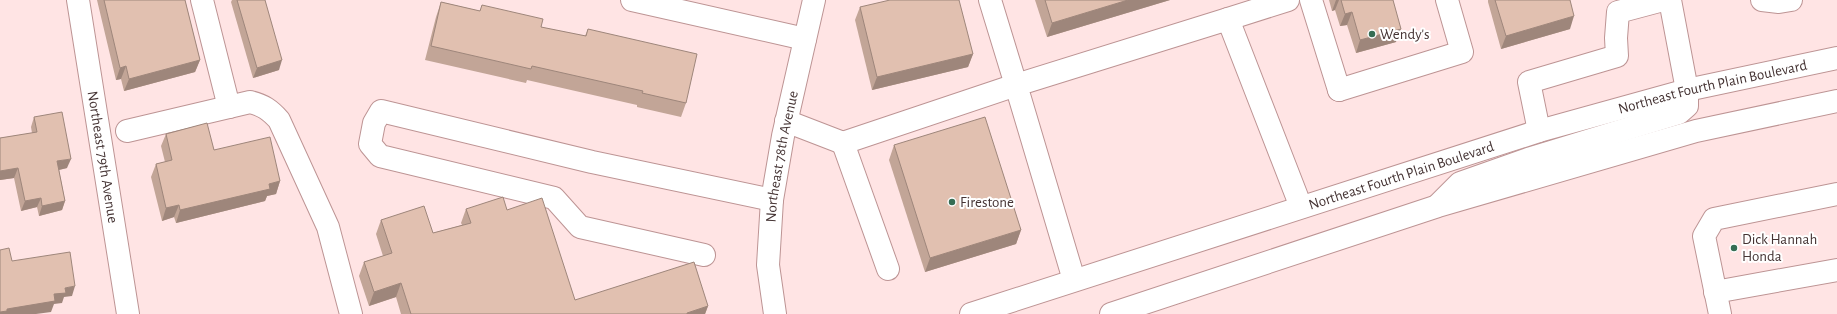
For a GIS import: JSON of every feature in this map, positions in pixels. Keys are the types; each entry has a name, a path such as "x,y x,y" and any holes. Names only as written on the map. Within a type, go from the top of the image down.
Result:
{"main road":[{"name":"Northeast 79th Avenue","path":"78,0 128,314"},
{"path":"202,0 229,106"},
{"path":"632,0 805,39"},
{"name":"Northeast 78th Avenue","path":"775,314 768,265 772,200 786,121 814,0"},
{"path":"990,0 1074,280"},
{"path":"786,121 843,143 1016,85 1288,0"},
{"path":"1311,0 1339,90"},
{"path":"1322,0 1335,37 1339,90"},
{"path":"1339,90 1462,52 1446,0"},
{"path":"1539,131 1530,82 1617,56 1616,38 1618,12 1663,0"},
{"path":"1438,206 1460,182 1528,159 1679,113 1687,106 1687,90 1670,0"},
{"path":"1762,0 1779,2 1791,0"},
{"path":"1228,19 1300,207"},
{"name":"Northeast Fourth Plain Boulevard","path":"971,314 1539,131 1687,90 1837,58"},
{"path":"1111,314 1438,206 1696,131 1837,101"},
{"path":"127,131 250,102 261,105 271,111 279,120 328,228 351,314"},
{"path":"704,255 580,227 554,198 380,156 370,144 374,123 380,111 592,162 772,200"},
{"path":"843,143 888,269"},
{"path":"1720,314 1704,236 1714,219 1837,194"},
{"path":"1716,292 1837,270"}],"building":[{"path":"104,0 185,0 200,60 129,79 126,66 120,68"},
{"path":"237,0 265,0 282,60 257,68"},
{"path":"890,0 959,0 973,54 877,77 860,7"},
{"path":"1045,0 1128,0 1052,23"},
{"path":"1341,0 1393,0 1401,29 1360,40 1352,12 1345,14"},
{"path":"1495,0 1570,0 1574,16 1506,36"},
{"path":"441,2 480,11 482,5 543,19 541,27 586,36 588,29 697,54 686,103 642,93 643,91 532,66 531,69 431,46"},
{"path":"62,112 71,159 57,161 65,201 42,206 41,198 25,201 18,168 0,171 0,138 37,132 34,117"},
{"name":"Firestone","path":"985,117 1021,230 930,258 894,145"},
{"path":"207,123 214,150 270,137 280,181 269,184 270,189 180,210 179,205 166,208 156,164 172,160 166,134"},
{"path":"503,197 507,210 542,198 575,300 694,262 708,306 687,314 411,314 401,283 374,292 364,262 392,253 381,220 424,206 433,233 471,223 466,209"},
{"path":"9,248 12,261 70,252 75,286 65,288 66,293 54,294 55,301 7,309 7,311 0,312 0,250"}],"place":[{"name":"Wendy's","path":"1372,34"},
{"name":"Firestone","path":"952,202"},
{"name":"Dick Hannah Honda","path":"1734,248"}]}
